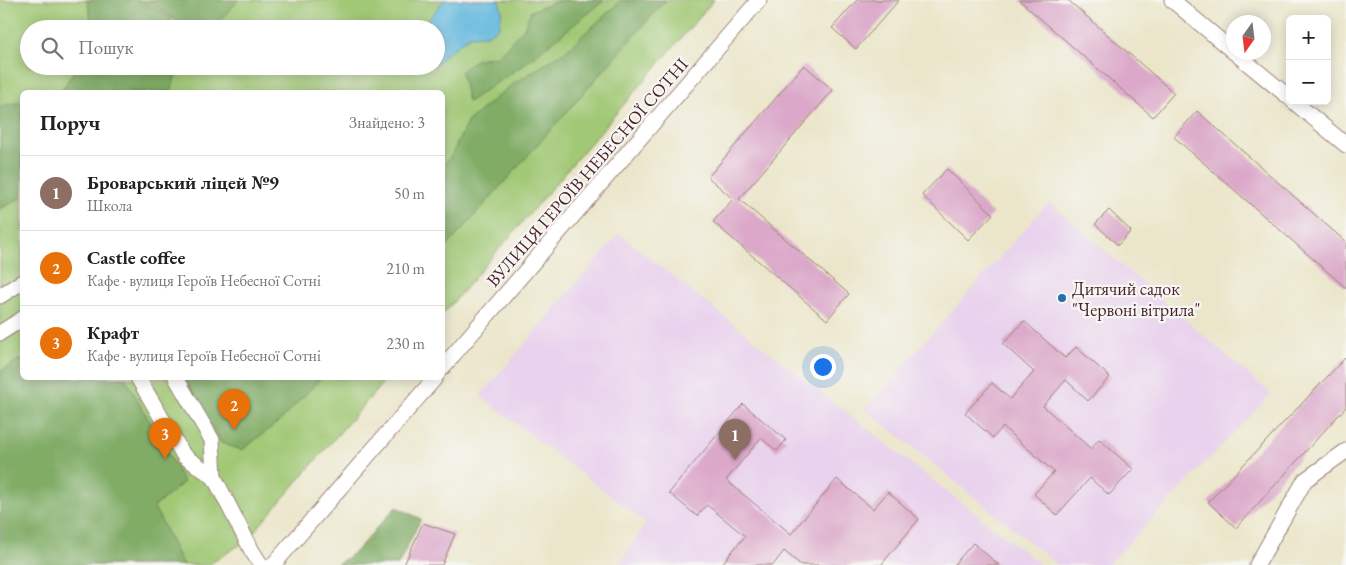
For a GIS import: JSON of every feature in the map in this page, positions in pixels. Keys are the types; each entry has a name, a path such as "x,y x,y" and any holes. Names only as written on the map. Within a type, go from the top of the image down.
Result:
{"street":[{"name":"ВУЛИЦЯ ГЕРОЇВ НЕБЕСНОЇ СОТНІ","path":"445,365 759,0"},
{"path":"1172,0 1226,45"},
{"path":"1244,60 1286,95"},
{"path":"1298,105 1346,145"},
{"path":"0,296 20,283"},
{"path":"0,333 20,320"},
{"path":"139,380 184,456 214,477"},
{"path":"177,380 212,440 214,477 261,565"},
{"path":"273,565 433,380"},
{"path":"1257,565 1305,480 1346,451"}],"shaded area":[{"name":"Дитячий садок \"Червоні вітрила\"","path":"1049,202 1271,394 1108,565 1058,565 865,409"},
{"path":"619,234 1041,565 619,565 646,523 480,396"}],"green space":[{"path":"0,0 714,0 445,312 445,90 20,90 20,380 385,380 246,541 208,565 0,565"},
{"path":"87,0 142,0 171,20 91,20"},
{"path":"147,0 239,0 220,20 176,20"},
{"path":"561,0 605,0 523,65 468,102 461,71 477,59 498,56 524,28 531,11"},
{"path":"622,0 666,0 445,249 445,162 450,158 468,121 510,86 565,51"},
{"path":"71,75 176,75 172,90 62,90"},
{"path":"20,102 20,198 0,209 0,106"},
{"path":"20,359 20,380 126,380 184,482 154,507 183,565 0,565 0,372"},
{"path":"185,380 319,380 281,420 242,450 221,443"},
{"path":"396,507 421,519 398,565 336,565 355,552"}],"water":[{"path":"444,0 499,0 502,11 499,27 487,35 469,36 445,55 445,20 428,20"}],"building":[{"path":"857,0 899,0 856,49 832,28"},
{"path":"1019,0 1068,0 1174,93 1153,117"},
{"path":"804,65 833,90 739,199 849,294 827,320 713,222 733,199 708,177"},
{"path":"1197,111 1346,242 1346,288 1174,137"},
{"path":"947,169 993,214 968,240 922,195"},
{"path":"1109,210 1131,231 1118,245 1095,224"},
{"path":"1024,321 1065,358 1076,347 1110,377 1088,401 1066,380 1043,406 1091,449 1099,439 1133,469 1109,495 1090,478 1057,515 1034,494 1054,472 1003,427 993,438 965,413 992,383 1010,399 1034,372 1003,344"},
{"path":"1346,357 1346,407 1236,528 1208,502"},
{"path":"743,404 786,440 777,451 761,438 726,480 791,534 837,479 873,509 888,492 919,519 881,565 801,565 784,551 773,565 721,565 745,536 707,505 697,516 669,493"},
{"path":"423,523 455,534 442,565 404,565"},
{"path":"973,543 999,565 954,565"}],"place":[{"name":"Дитячий садок \"Червоні вітрила\"","path":"1062,298"},
{"name":"Castle coffee","path":"234,430"},
{"name":"Крафт","path":"165,459"},
{"name":"Броварський ліцей №9","path":"735,460"}]}
